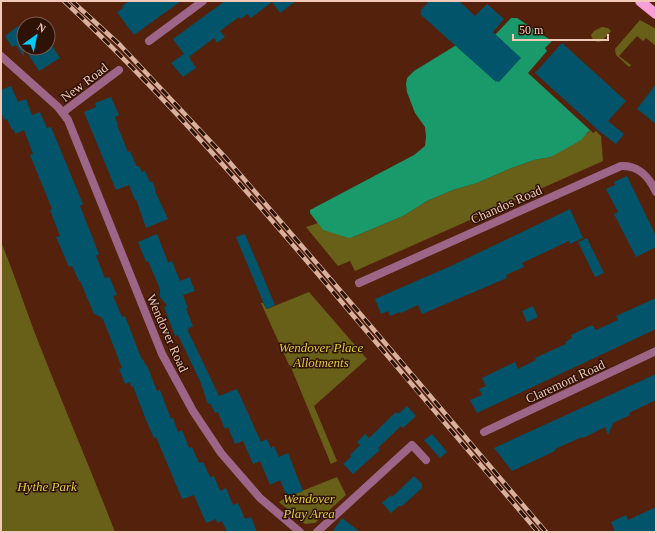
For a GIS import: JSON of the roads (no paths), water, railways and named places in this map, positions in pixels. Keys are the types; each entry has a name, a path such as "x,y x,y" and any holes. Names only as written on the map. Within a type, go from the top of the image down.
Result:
{"main road":[{"path":"640,1 656,14"}],"street":[{"path":"149,40 203,1"},
{"path":"1,56 63,112"},
{"name":"New Road","path":"63,112 119,70"},
{"name":"Wendover Road","path":"63,112 68,120 162,354 193,411 221,453 260,498 300,532"},
{"name":"Chandos Road","path":"359,283 621,166 628,166 642,172 651,182 656,192"},
{"name":"Claremont Road","path":"484,432 656,351"},
{"path":"317,532 412,445 426,460"}],"railway":[{"path":"64,1 174,111 244,188 538,532"},
{"path":"72,1 120,45 225,157 546,532"}],"park label":[{"name":"Wendover Place Allotments","path":"321,354"},
{"name":"Hythe Park","path":"47,486"},
{"name":"Wendover Play Area","path":"309,506"}]}
